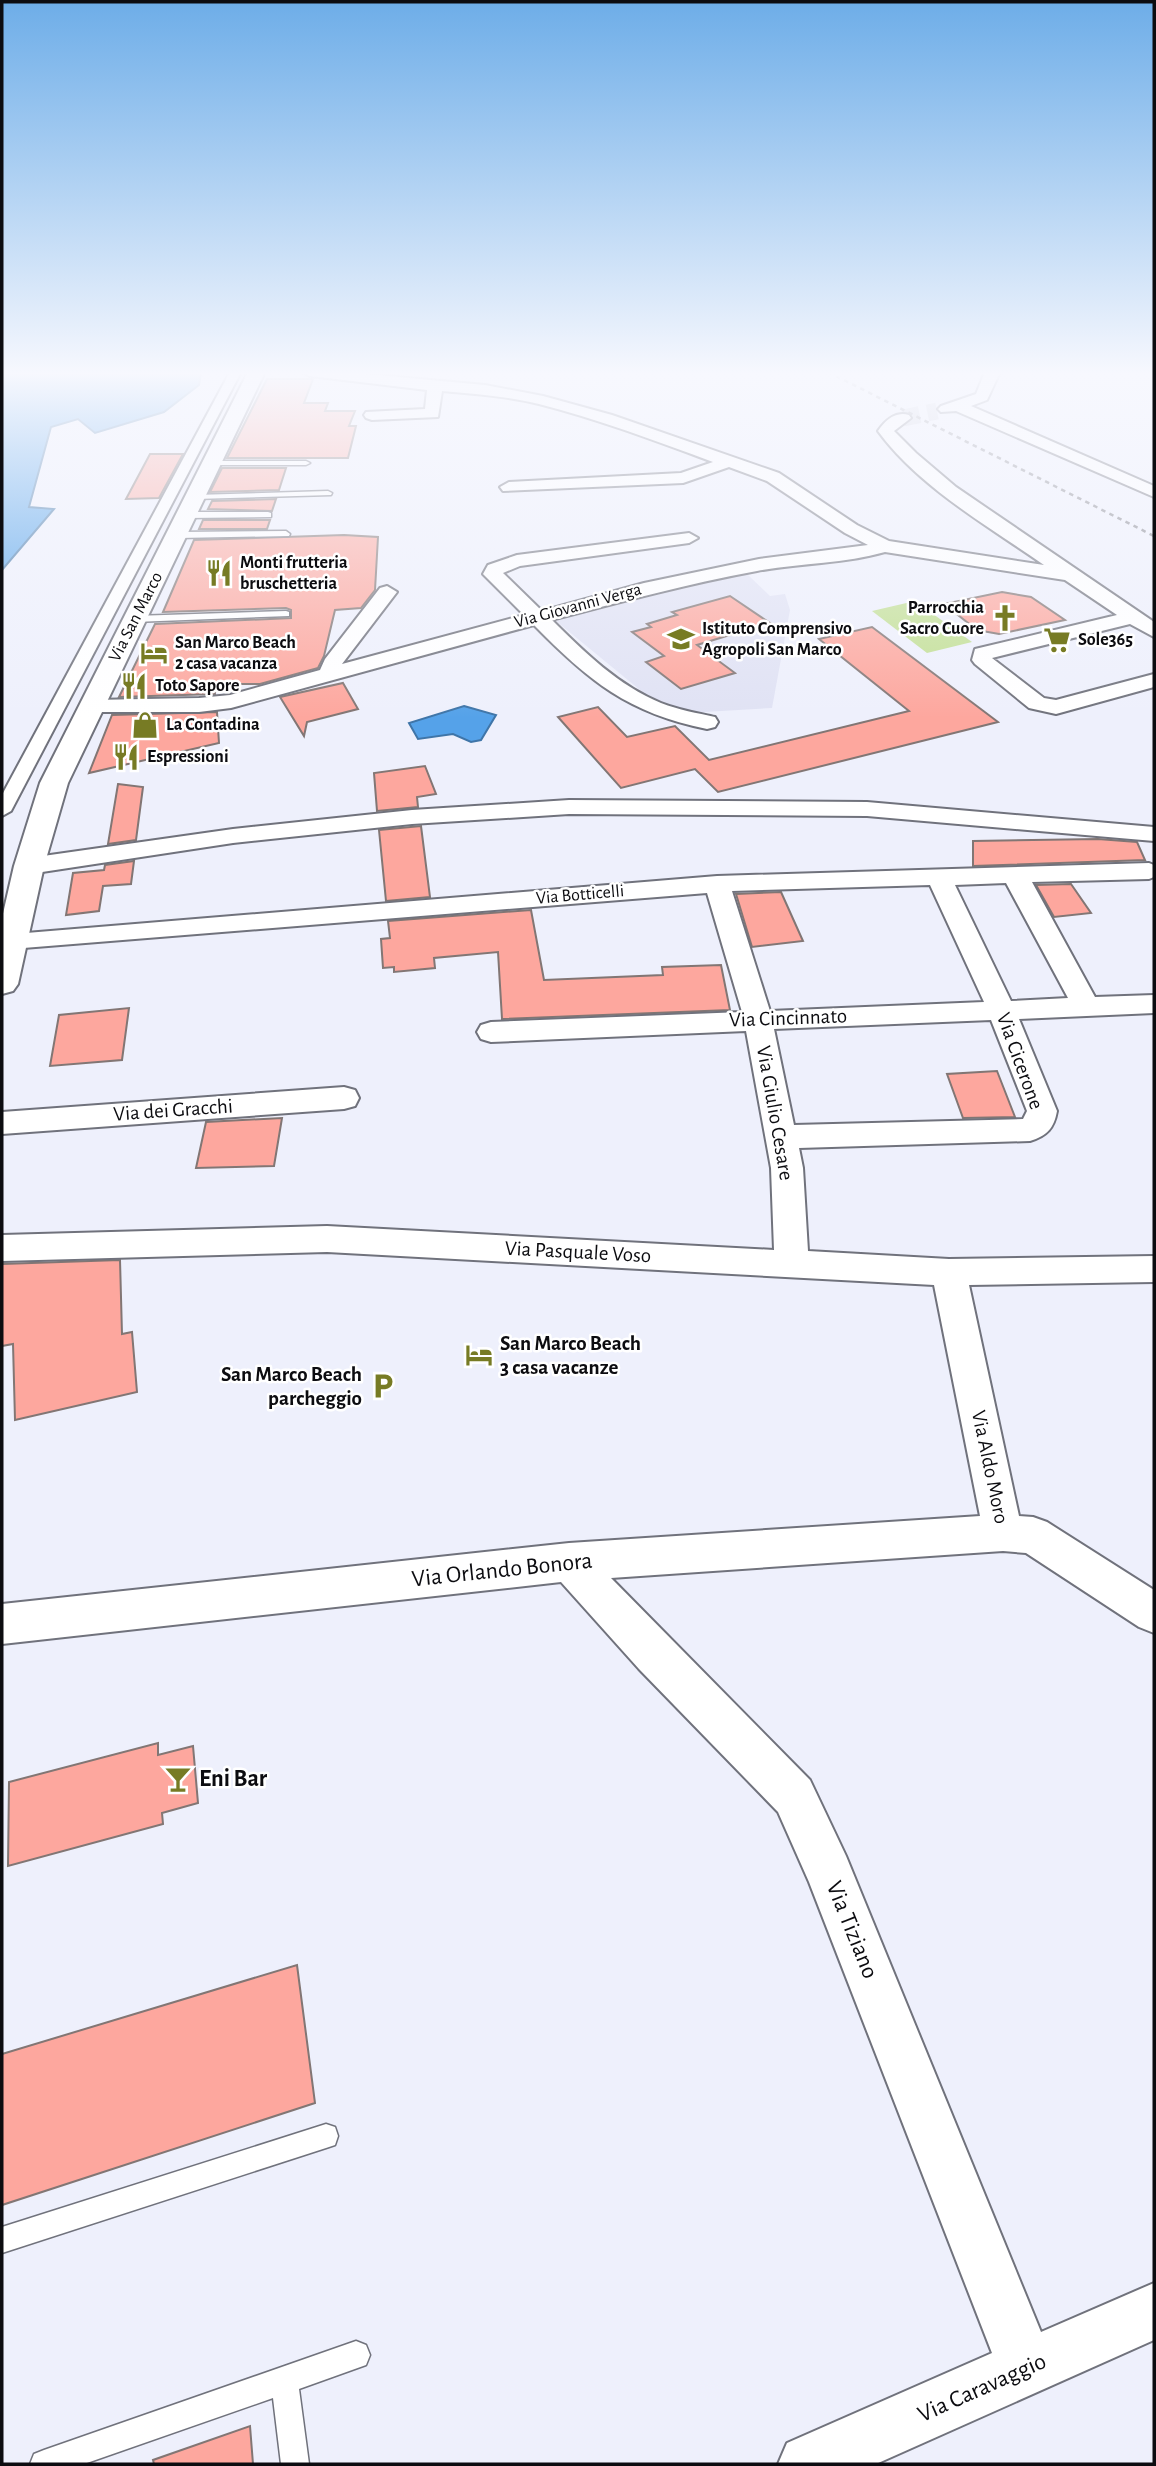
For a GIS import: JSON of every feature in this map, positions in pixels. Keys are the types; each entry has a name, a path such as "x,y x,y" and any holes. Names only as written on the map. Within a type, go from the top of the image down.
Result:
{"main road":[{"name":"Via San Marco","path":"2,984 29,866 54,783 201,487"}],"street":[{"path":"2,811 175,487"},
{"path":"788,487 851,529 884,547"},
{"path":"945,487 1069,575 1154,631"},
{"path":"689,538 517,561 495,569 493,574 590,666 622,691 645,704 707,722"},
{"name":"Via Giovanni Verga","path":"92,706 200,705 231,701 539,616 701,576 759,565 861,553 884,547 1069,575"},
{"path":"330,675 332,663 387,592"},
{"path":"1133,617 982,653 982,660 1037,703 1056,707 1154,680"},
{"path":"29,866 233,836 412,817 569,807 867,809 1154,834"},
{"name":"Via Botticelli","path":"11,941 717,884 1149,871"},
{"path":"1015,875 1086,1006"},
{"name":"Via Cicerone","path":"781,1137 1030,1130 1040,1122 1042,1111 1002,1009 939,877"},
{"name":"Via Giulio Cesare","path":"717,884 758,1019 787,1168 792,1264"},
{"name":"Via Cincinnato","path":"491,1032 1154,1004"},
{"name":"Via dei Gracchi","path":"2,1122 344,1098"},
{"name":"Via Pasquale Voso","path":"2,1248 327,1239 949,1272 1154,1269"},
{"name":"Via Aldo Moro","path":"949,1272 1003,1533 1033,1535 1154,1612"},
{"name":"Via Orlando Bonora","path":"2,1624 569,1562 1003,1533"},
{"name":"Via Tiziano","path":"569,1562 654,1654 794,1796 830,1873 1027,2369"},
{"name":"Via Caravaggio","path":"808,2464 1154,2311"}],"lane":[{"path":"186,516 328,493"},
{"path":"186,516 268,515"},
{"path":"186,516 286,534"},
{"path":"135,619 286,614"},
{"path":"2,2240 326,2136"},
{"path":"44,2464 356,2355"},
{"path":"284,2380 295,2464"}],"shaded area":[{"name":"Istituto Comprensivo Agropoli San Marco","path":"747,574 770,596 785,594 790,610 772,708 687,713 651,699 556,621 717,579"}],"green space":[{"path":"915,601 972,642 927,653 872,611"}],"water":[{"path":"2,487 34,487 29,507 54,509 2,570"},
{"path":"464,706 496,715 481,740 471,742 453,734 418,739 409,723"}],"building":[{"path":"132,487 165,487 159,498 126,499"},
{"path":"212,487 280,487 279,490 210,492"},
{"path":"276,499 272,511 208,509 212,501"},
{"path":"203,520 270,520 267,529 199,529"},
{"path":"344,535 378,537 375,590 361,608 335,610 324,656 318,668 260,684 214,684 215,694 119,697 155,624 291,618 291,610 286,608 163,612 194,540"},
{"name":"Parrocchia Sacro Cuore","path":"1002,592 1031,597 1065,620 999,634 977,630 944,604"},
{"path":"730,596 770,623 697,645 735,673 681,689 646,662 664,656 632,632 651,627 647,624 677,615 672,612"},
{"path":"872,627 998,722 718,792 695,769 621,788 558,717 598,707 627,737 675,726 709,760 909,711 819,639"},
{"path":"343,683 358,709 307,722 304,736 280,697"},
{"path":"217,712 219,743 89,773 112,715"},
{"path":"425,766 436,794 417,797 418,807 377,811 374,773"},
{"path":"118,784 143,787 136,840 108,844"},
{"path":"421,826 430,897 386,901 379,830"},
{"path":"1098,839 1137,842 1145,860 973,866 973,841"},
{"path":"134,861 131,884 103,886 99,911 66,915 73,873 104,870 105,865"},
{"path":"1071,884 1091,913 1054,917 1036,885"},
{"path":"781,892 803,941 752,947 736,894"},
{"path":"531,910 544,980 663,975 662,967 721,965 730,1010 502,1019 498,952 434,958 435,968 394,972 394,967 383,968 381,939 390,938 388,921"},
{"path":"129,1008 122,1060 50,1066 59,1015"},
{"path":"997,1071 1015,1117 963,1118 947,1074"},
{"path":"282,1118 274,1166 196,1168 206,1122"},
{"path":"120,1260 122,1334 132,1332 137,1392 15,1420 13,1344 2,1346 2,1264"},
{"path":"158,1743 158,1755 193,1746 198,1803 162,1813 163,1824 8,1866 9,1782"},
{"path":"297,1965 315,2103 2,2205 2,2054"},
{"path":"250,2426 253,2464 154,2464 153,2460"}],"railway":[{"path":"1057,487 1154,536"}],"place":[{"name":"Monti frutteria bruschetteria","path":"219,573"},
{"name":"Parrocchia Sacro Cuore","path":"1005,618"},
{"name":"Istituto Comprensivo Agropoli San Marco","path":"681,639"},
{"name":"Sole365","path":"1057,640"},
{"name":"San Marco Beach 2 casa vacanza","path":"154,653"},
{"name":"Toto Sapore","path":"134,686"},
{"name":"La Contadina","path":"145,725"},
{"name":"Espressioni","path":"126,757"},
{"name":"San Marco Beach 3 casa vacanze","path":"479,1355"},
{"name":"San Marco Beach parcheggio","path":"383,1386"},
{"name":"Eni Bar","path":"178,1779"}]}
